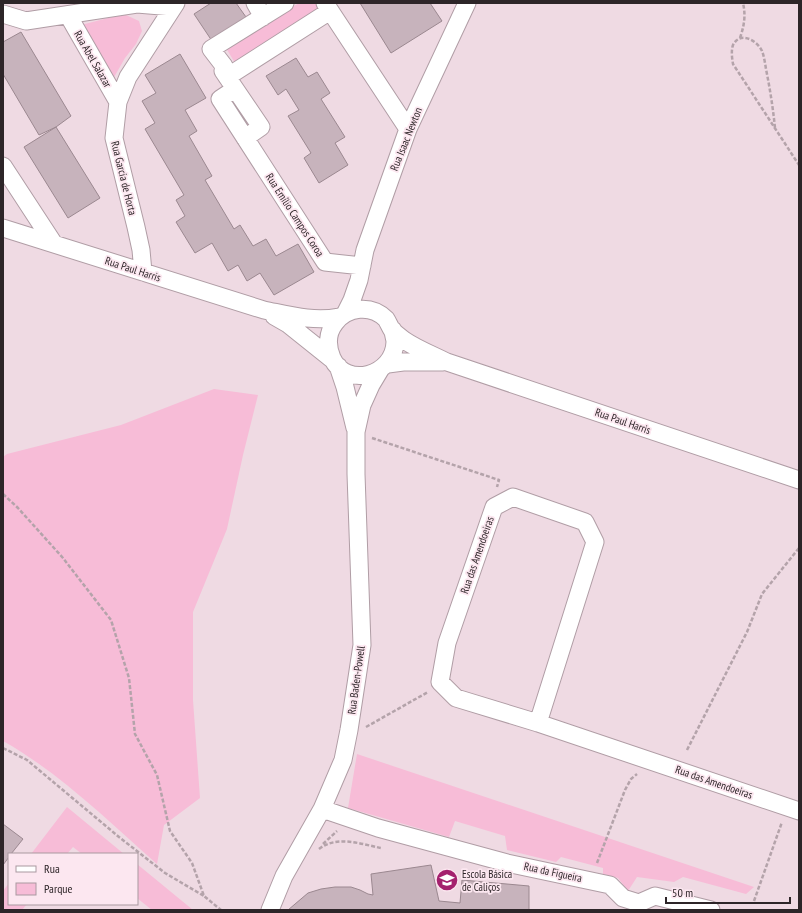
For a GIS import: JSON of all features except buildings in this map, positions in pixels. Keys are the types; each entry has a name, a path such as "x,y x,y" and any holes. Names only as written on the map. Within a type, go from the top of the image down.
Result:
{"street":[{"path":"231,83 223,71 224,66 211,48 259,10 285,3"},
{"name":"Rua Isaac Newton","path":"342,316 352,300 361,273 365,250 408,128 467,3"},
{"name":"Rua Abel Salazar","path":"3,14 26,21 137,4 175,5"},
{"name":"Rua Garcia de Horta","path":"143,272 141,250 114,138 118,102 128,77 175,5"},
{"name":"Rua Emílio Campos Coroa","path":"361,273 325,262 220,99 231,83 328,7 408,128"},
{"name":"Rua Abel Salazar","path":"68,15 118,102"},
{"path":"3,166 54,244"},
{"name":"Rua Paul Harris","path":"3,228 264,310 297,317 326,320 342,316"},
{"path":"361,273 376,312"},
{"path":"363,435 346,387 329,349 328,337 332,326 342,316 355,310 365,309 376,312 404,339 447,362"},
{"name":"Rua Paul Harris","path":"264,310 288,324 335,363"},
{"path":"363,435 362,405 371,385 393,354 395,342 393,330"},
{"path":"335,363 347,373 358,376 370,375 384,367 403,362 447,362"},
{"name":"Rua Paul Harris","path":"447,362 799,480"},
{"name":"Rua Baden-Powell","path":"270,910 284,876 322,809 343,760 349,730 362,645 356,474 363,435"},
{"name":"Rua das Amendoeiras","path":"538,724 595,542 585,522 513,498 494,507 447,643 440,682 456,698 799,811"},
{"name":"Rua da Figueira","path":"322,809 378,828 507,862 610,884 623,898 639,903 655,896 711,910"}],"path":[{"path":"743,3 745,9 745,25 740,38 733,44 733,64 799,165"},
{"path":"740,38 748,38 757,42 762,51 770,90 775,128"},
{"path":"363,435 499,480 496,491"},
{"path":"3,494 18,508 63,558 111,620 129,678 136,734 157,775 170,831 192,863 204,896"},
{"path":"687,750 747,632 762,594 799,548"},
{"path":"362,729 432,690"},
{"path":"3,748 27,760 164,873 204,896 221,910"},
{"path":"597,863 625,790 631,779 639,772"},
{"path":"754,901 783,822"},
{"path":"317,851 322,847 340,840 382,848"}],"green space":[{"path":"299,3 319,3 323,9 235,63 226,48"},
{"path":"126,15 139,21 142,31 136,44 125,58 113,79 81,25"},
{"path":"214,389 258,395 227,529 193,612 193,700 200,798 164,825 157,864 83,798 44,768 3,741 3,457 7,454 121,425"},
{"path":"357,754 754,887 746,894 683,877 674,882 637,877 628,891 618,878 603,874 603,868 561,857 556,862 507,850 505,836 455,821 449,837 348,808"},
{"path":"67,807 123,853 81,853 73,847 68,853 32,853"},
{"path":"138,865 193,910 152,910 138,899"},
{"path":"8,884 8,905 26,905 22,910 3,910 3,891"}],"place":[{"name":"Escola Básica de Caliços","path":"447,880"}]}
